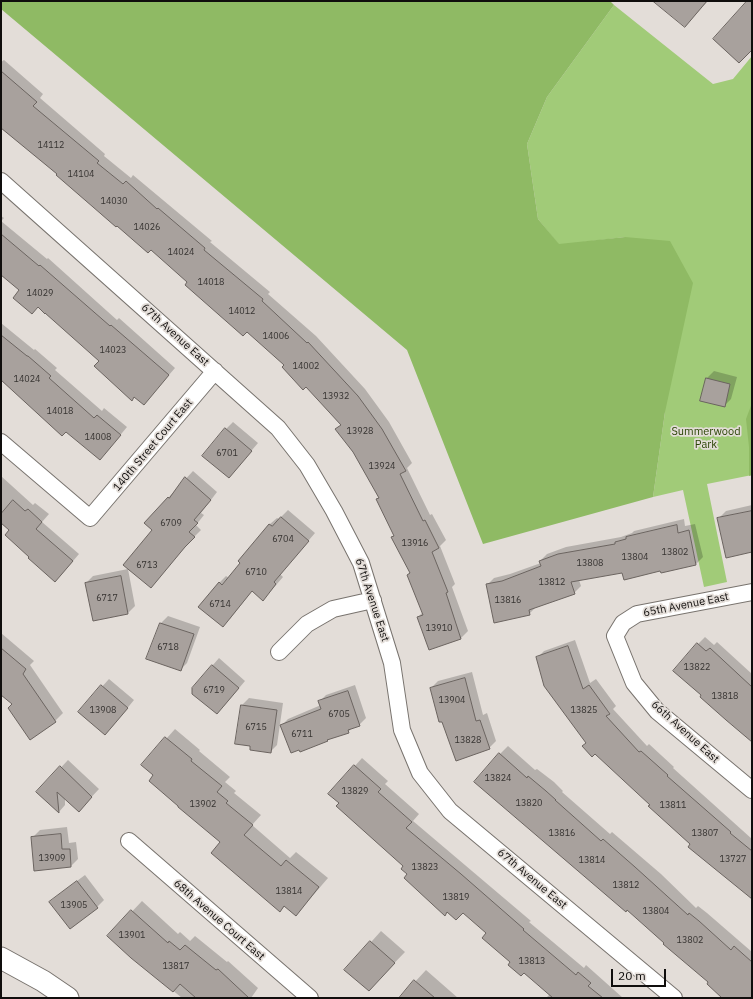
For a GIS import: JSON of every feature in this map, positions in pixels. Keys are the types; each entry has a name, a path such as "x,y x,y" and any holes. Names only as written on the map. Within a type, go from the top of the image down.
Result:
{"street":[{"name":"67th Avenue East","path":"1,181 278,428 307,465 334,511 361,563 392,663 402,730 420,773 450,810 674,998"},
{"name":"140th Street Court East","path":"1,442 90,518 215,371"},
{"name":"65th Avenue East","path":"623,623 638,614 752,592"},
{"path":"279,652 307,624 333,608 373,600"},
{"name":"66th Avenue East","path":"623,623 615,636 634,683 657,711 752,790"},
{"name":"68th Avenue Court East","path":"129,841 310,998"},
{"path":"1,958 43,981 68,998"}],"green space":[{"path":"1,1 610,1 614,5 547,97 527,144 538,219 559,244 625,237 670,241 693,283 665,412 653,497 483,544 407,350 1,9"},
{"name":"Summerwood Park","path":"614,5 713,84 733,79 752,56 752,475 707,484 727,582 704,587 683,490 653,497 665,412 625,237 559,245 538,219 527,144 547,97"},
{"path":"752,403 752,475 749,476 749,447 746,419"}],"building":[{"path":"653,1 707,1 685,27"},
{"path":"747,1 752,1 752,50 739,63 713,39"},
{"path":"1,71 37,102 33,106 99,161 97,163 123,184 126,181 157,209 158,208 205,248 204,250 263,299 262,301 307,343 308,342 358,396 382,429 406,471 400,474 423,521 425,520 439,548 432,552 448,592 446,593 461,639 429,650 417,617 423,615 407,575 410,573 391,537 394,536 376,499 379,498 353,452 335,429 341,425 306,387 303,390 282,367 284,365 247,332 243,336 185,285 187,282 151,250 148,253 117,226 116,227 56,175 57,174 1,128"},
{"path":"1,234 39,266 40,265 169,375 144,405 134,397 132,401 94,366 99,361 38,307 32,314 13,298 19,290 1,275"},
{"path":"1,335 51,376 49,378 94,418 97,415 121,435 100,460 66,432 62,436 1,380"},
{"path":"706,378 730,384 725,407 700,401"},
{"path":"225,428 252,451 229,478 202,456"},
{"path":"185,477 211,500 194,520 198,523 189,532 195,537 151,588 123,565 152,530 144,523 168,497 169,498"},
{"path":"13,500 25,511 28,509 42,522 36,529 73,561 55,582 5,535 9,530 1,523 1,514"},
{"path":"752,511 752,552 726,558 717,518"},
{"path":"281,517 309,541 274,582 276,584 263,601 252,591 223,627 198,607 219,582 222,585 240,563 238,561 269,524 272,526"},
{"path":"677,525 678,533 689,530 696,565 661,573 660,571 624,580 622,573 571,582 575,594 529,610 530,615 494,623 486,584 502,581 541,566 539,561 558,554 615,544 615,542 626,539 626,537"},
{"path":"121,576 128,614 93,621 85,583"},
{"path":"160,623 194,634 181,671 146,659"},
{"path":"697,643 706,651 710,648 752,687 752,742 700,697 701,695 673,671"},
{"path":"568,646 583,689 589,685 610,714 606,716 639,752 641,751 731,832 730,833 752,851 752,899 688,847 690,844 648,806 650,805 595,754 592,757 582,746 586,743 544,686 536,657"},
{"path":"1,648 26,669 23,674 56,722 30,740 8,708 12,704 1,695"},
{"path":"212,665 239,688 217,714 192,694 192,688"},
{"path":"465,678 476,721 480,720 490,749 456,761 442,722 439,722 430,688"},
{"path":"101,685 128,708 105,735 78,712"},
{"path":"348,691 360,726 348,730 349,733 327,740 328,741 300,752 299,750 291,753 280,725 321,709 318,701"},
{"path":"241,705 277,710 271,753 250,750 250,746 235,744"},
{"path":"165,737 192,759 191,761 222,786 217,792 228,801 226,803 253,825 244,835 281,866 286,860 319,887 296,916 284,906 280,912 211,853 220,842 149,781 153,775 141,765"},
{"path":"499,753 527,778 528,776 546,791 601,841 603,839 688,915 689,913 699,921 731,950 734,946 752,962 752,998 722,998 707,984 708,982 663,944 664,943 627,910 626,912 474,782"},
{"path":"354,765 381,789 378,792 412,822 406,828 576,975 578,972 591,983 588,986 603,998 553,998 524,973 521,976 508,965 510,962 482,938 486,933 463,913 456,920 447,912 445,916 404,878 407,874 401,869 403,866 336,806 339,803 328,794"},
{"path":"60,766 92,797 79,812 57,792 59,813 36,792"},
{"path":"61,834 62,849 70,849 71,867 34,871 31,837"},
{"path":"77,881 98,908 70,929 49,902"},
{"path":"131,910 168,943 169,941 180,950 185,945 216,970 218,969 249,998 196,998 180,984 173,992 131,958 107,936"},
{"path":"370,941 395,963 369,991 344,970"},
{"path":"414,980 435,998 399,998"}]}
